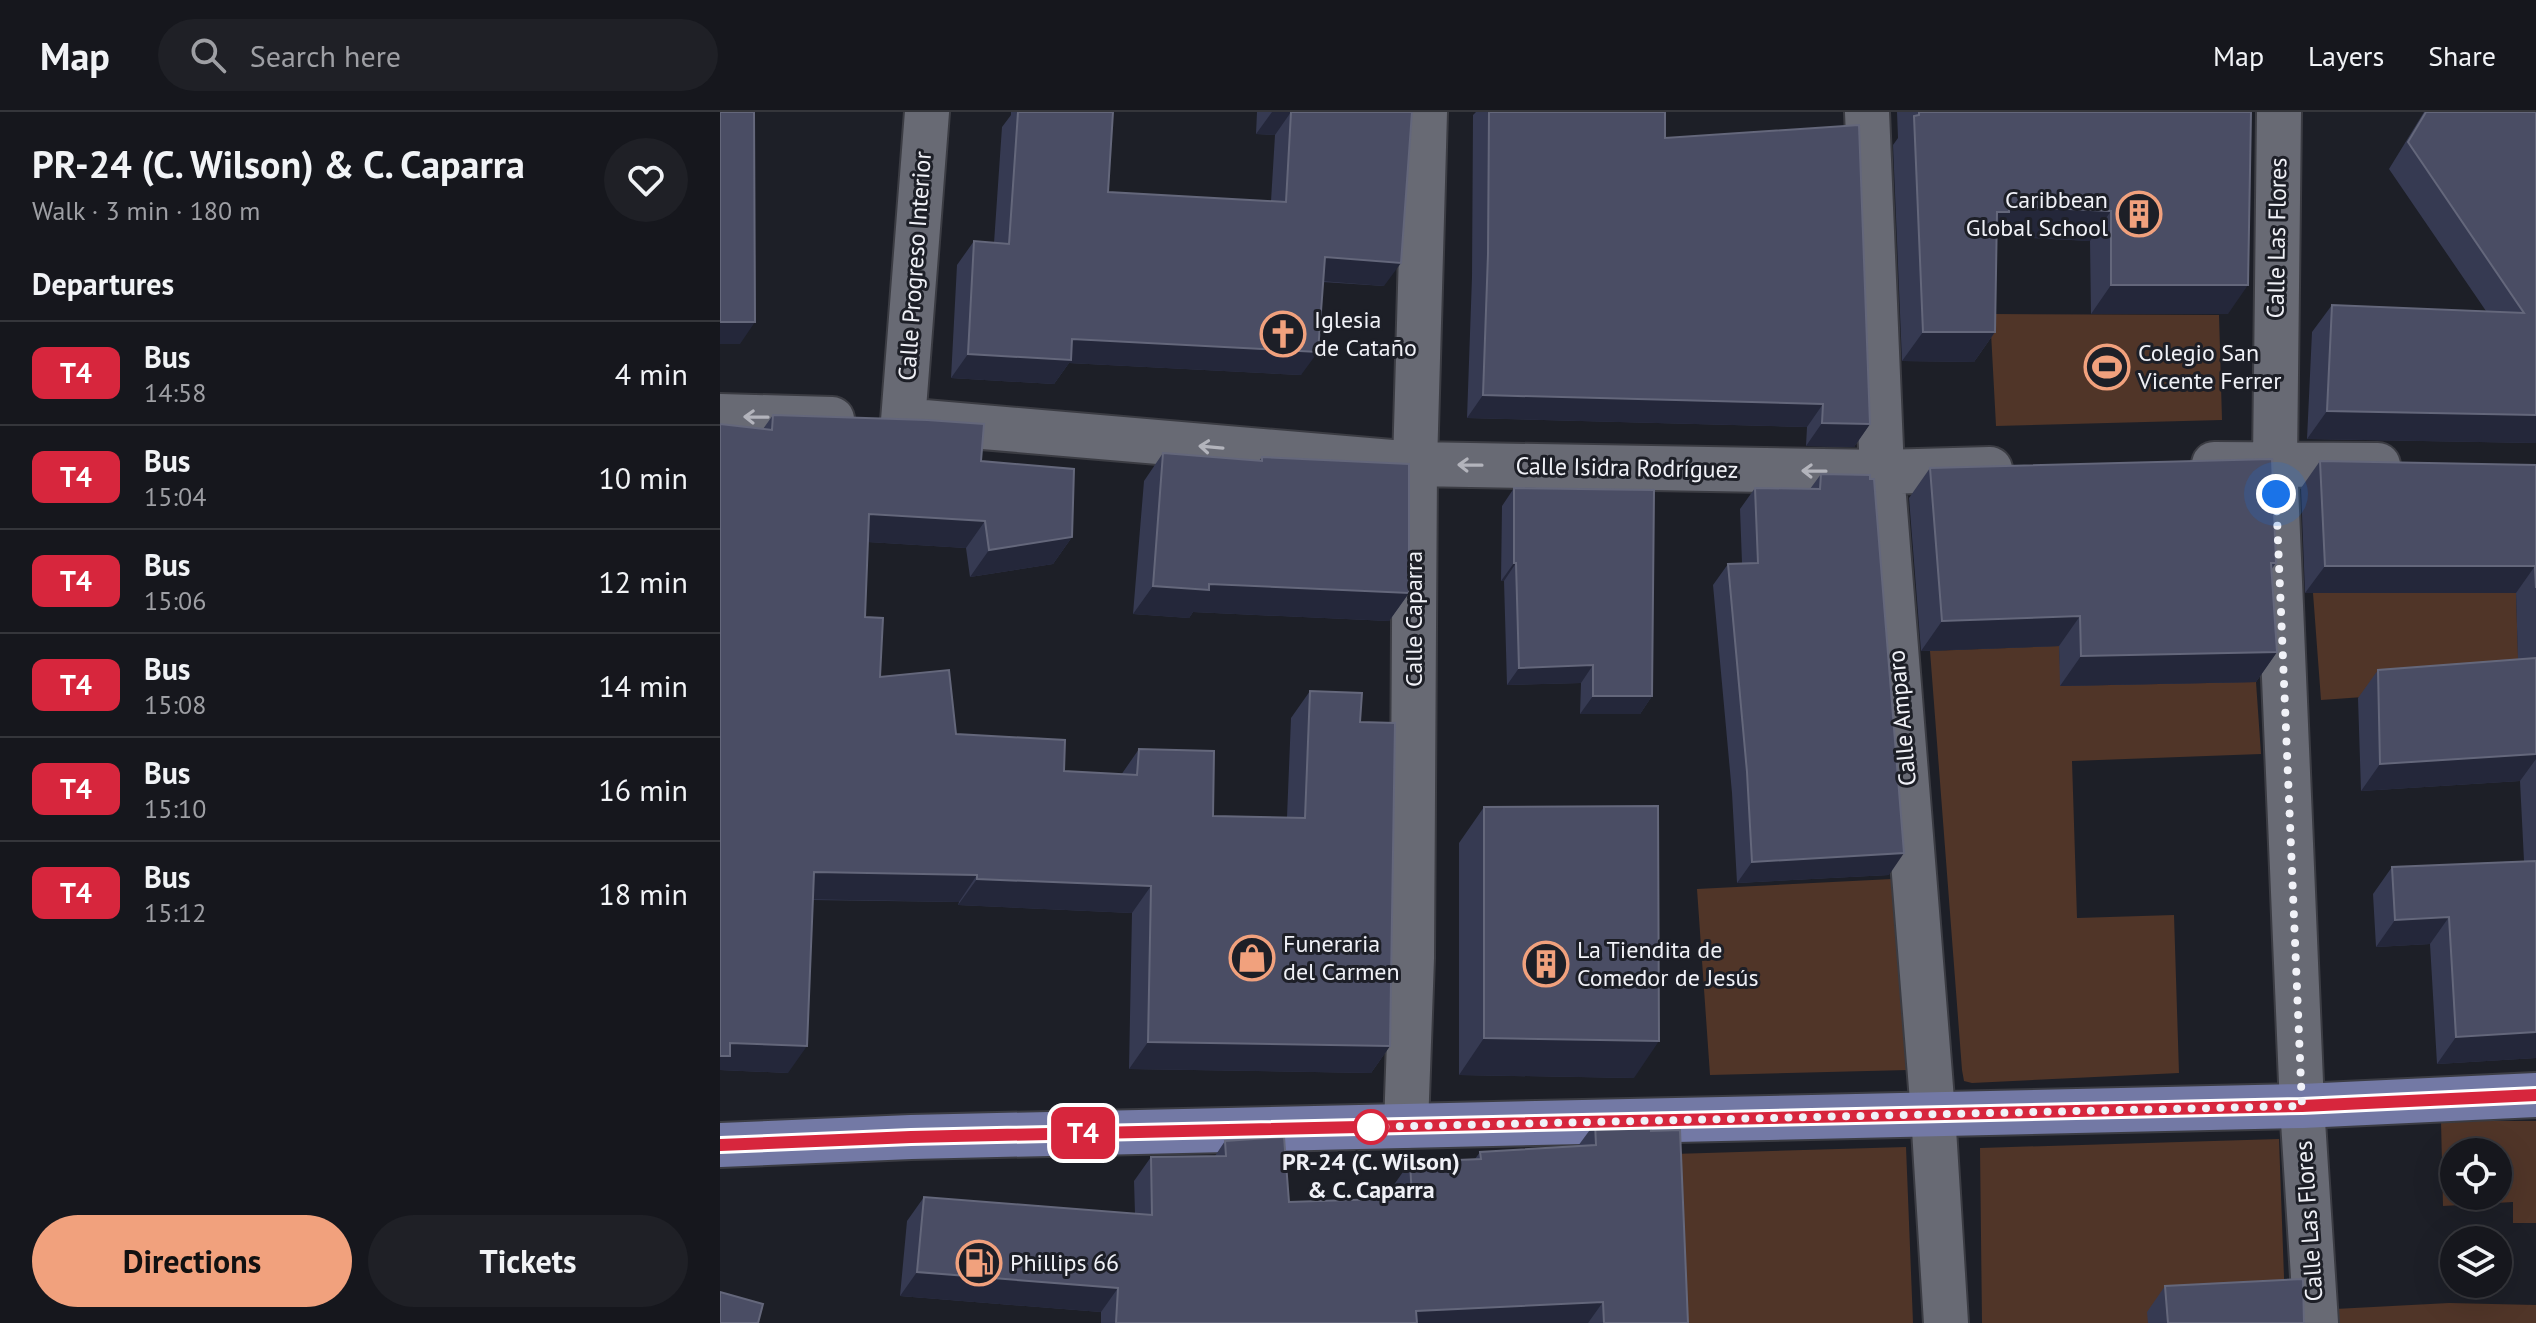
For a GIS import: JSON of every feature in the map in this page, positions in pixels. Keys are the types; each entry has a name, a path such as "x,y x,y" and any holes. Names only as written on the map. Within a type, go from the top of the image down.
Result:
{"main road":[{"path":"720,1145 911,1137 2302,1106 2536,1095"}],"street":[{"name":"Calle Progreso Interior","path":"903,421 927,112"},
{"name":"Calle Caparra","path":"1406,1126 1412,958 1415,464 1425,112"},
{"name":"Calle Amparo","path":"1867,112 1882,472 1933,1113 1946,1323"},
{"name":"Calle Las Flores","path":"2279,112 2275,463 2302,1106 2316,1323"},
{"name":"Calle Isidra Rodríguez","path":"720,416 903,421 1415,464 1882,472 2035,467"},
{"path":"2170,465 2275,463 2413,466"}],"shaded area":[{"name":"Colegio San Vicente Ferrer","path":"1990,314 2219,315 2222,420 1996,426"},
{"path":"2313,593 2516,593 2519,686 2321,700"},
{"path":"2059,646 2061,686 2256,682 2261,754 2072,761 2077,918 2174,915 2179,1073 1972,1083 1964,1081 1962,1070 1930,651"},
{"path":"1892,879 1908,1070 1710,1075 1697,889"},
{"path":"2441,1121 2536,1121 2536,1223 2513,1223 2512,1138 2441,1138"},
{"path":"2279,1139 2285,1305 2148,1323 1982,1323 1980,1148"},
{"path":"1906,1147 1913,1323 1683,1323 1673,1154"},
{"path":"2449,1303 2536,1305 2536,1323 2337,1323 2335,1309"}],"building":[{"path":"720,112 754,112 755,322 720,322"},
{"path":"1018,112 1113,112 1108,192 1286,202 1291,112 1412,112 1401,263 1325,257 1318,352 1072,339 1071,360 968,354 974,241 1009,244"},
{"path":"1489,112 1665,112 1665,138 1859,125 1870,424 1822,423 1823,404 1483,395"},
{"path":"1919,112 2251,112 2248,285 2111,285 2111,211 2009,206 2009,212 1997,212 1995,332 1923,332 1914,116"},
{"path":"2426,112 2536,112 2536,415 2327,411 2332,305 2524,313 2408,142"},
{"path":"773,415 984,424 981,461 1074,469 1072,537 989,550 985,521 869,514 865,617 883,618 880,677 949,670 956,734 1065,740 1064,771 1137,775 1139,749 1214,751 1213,816 1305,818 1310,691 1362,693 1360,722 1395,723 1390,1046 1148,1042 1151,886 977,879 977,875 814,872 807,1046 730,1043 730,1056 720,1056 720,424 772,430"},
{"path":"1163,453 1262,461 1262,457 1409,464 1409,593 1209,584 1209,590 1153,586"},
{"path":"2272,459 2276,563 2271,563 2277,652 2081,656 2080,616 1942,621 1930,468"},
{"path":"2320,461 2536,465 2536,588 2535,566 2325,566"},
{"path":"1821,474 1870,475 1870,479 1874,479 1904,853 1752,862 1728,564 1758,563 1755,488 1820,489"},
{"path":"1514,488 1654,490 1652,696 1593,696 1593,665 1519,668"},
{"path":"2536,658 2536,754 2380,764 2378,670"},
{"name":"La Tiendita de Comedor de Jesús","path":"1658,806 1659,1041 1484,1038 1484,807"},
{"path":"2536,861 2536,1032 2456,1037 2449,917 2395,920 2392,867"},
{"path":"1651,1122 1651,1131 1680,1130 1688,1323 1604,1323 1603,1302 1416,1311 1417,1323 1116,1323 1118,1288 917,1272 924,1197 1152,1215 1151,1157 1226,1156 1225,1141 1284,1137 1289,1202 1412,1198 1410,1162 1481,1159 1480,1152 1596,1145 1595,1123"},
{"path":"2303,1279 2304,1323 2168,1323 2165,1286"},
{"path":"720,1292 763,1304 758,1323 720,1323"}],"bus line":[{"name":"T4","path":"720,1145 911,1137 2302,1106 2536,1095"}],"place":[{"name":"Caribbean Global School","path":"2139,214"},
{"name":"Iglesia de Cataño","path":"1283,334"},
{"name":"Colegio San Vicente Ferrer","path":"2107,367"},
{"name":"Funeraria del Carmen","path":"1252,958"},
{"name":"La Tiendita de Comedor de Jesús","path":"1546,964"},
{"name":"PR-24 (C. Wilson) & C. Caparra","path":"1371,1127"},
{"name":"Phillips 66","path":"979,1263"}],"route":[{"path":"1371,1127 2302,1106 2276,494"}]}
